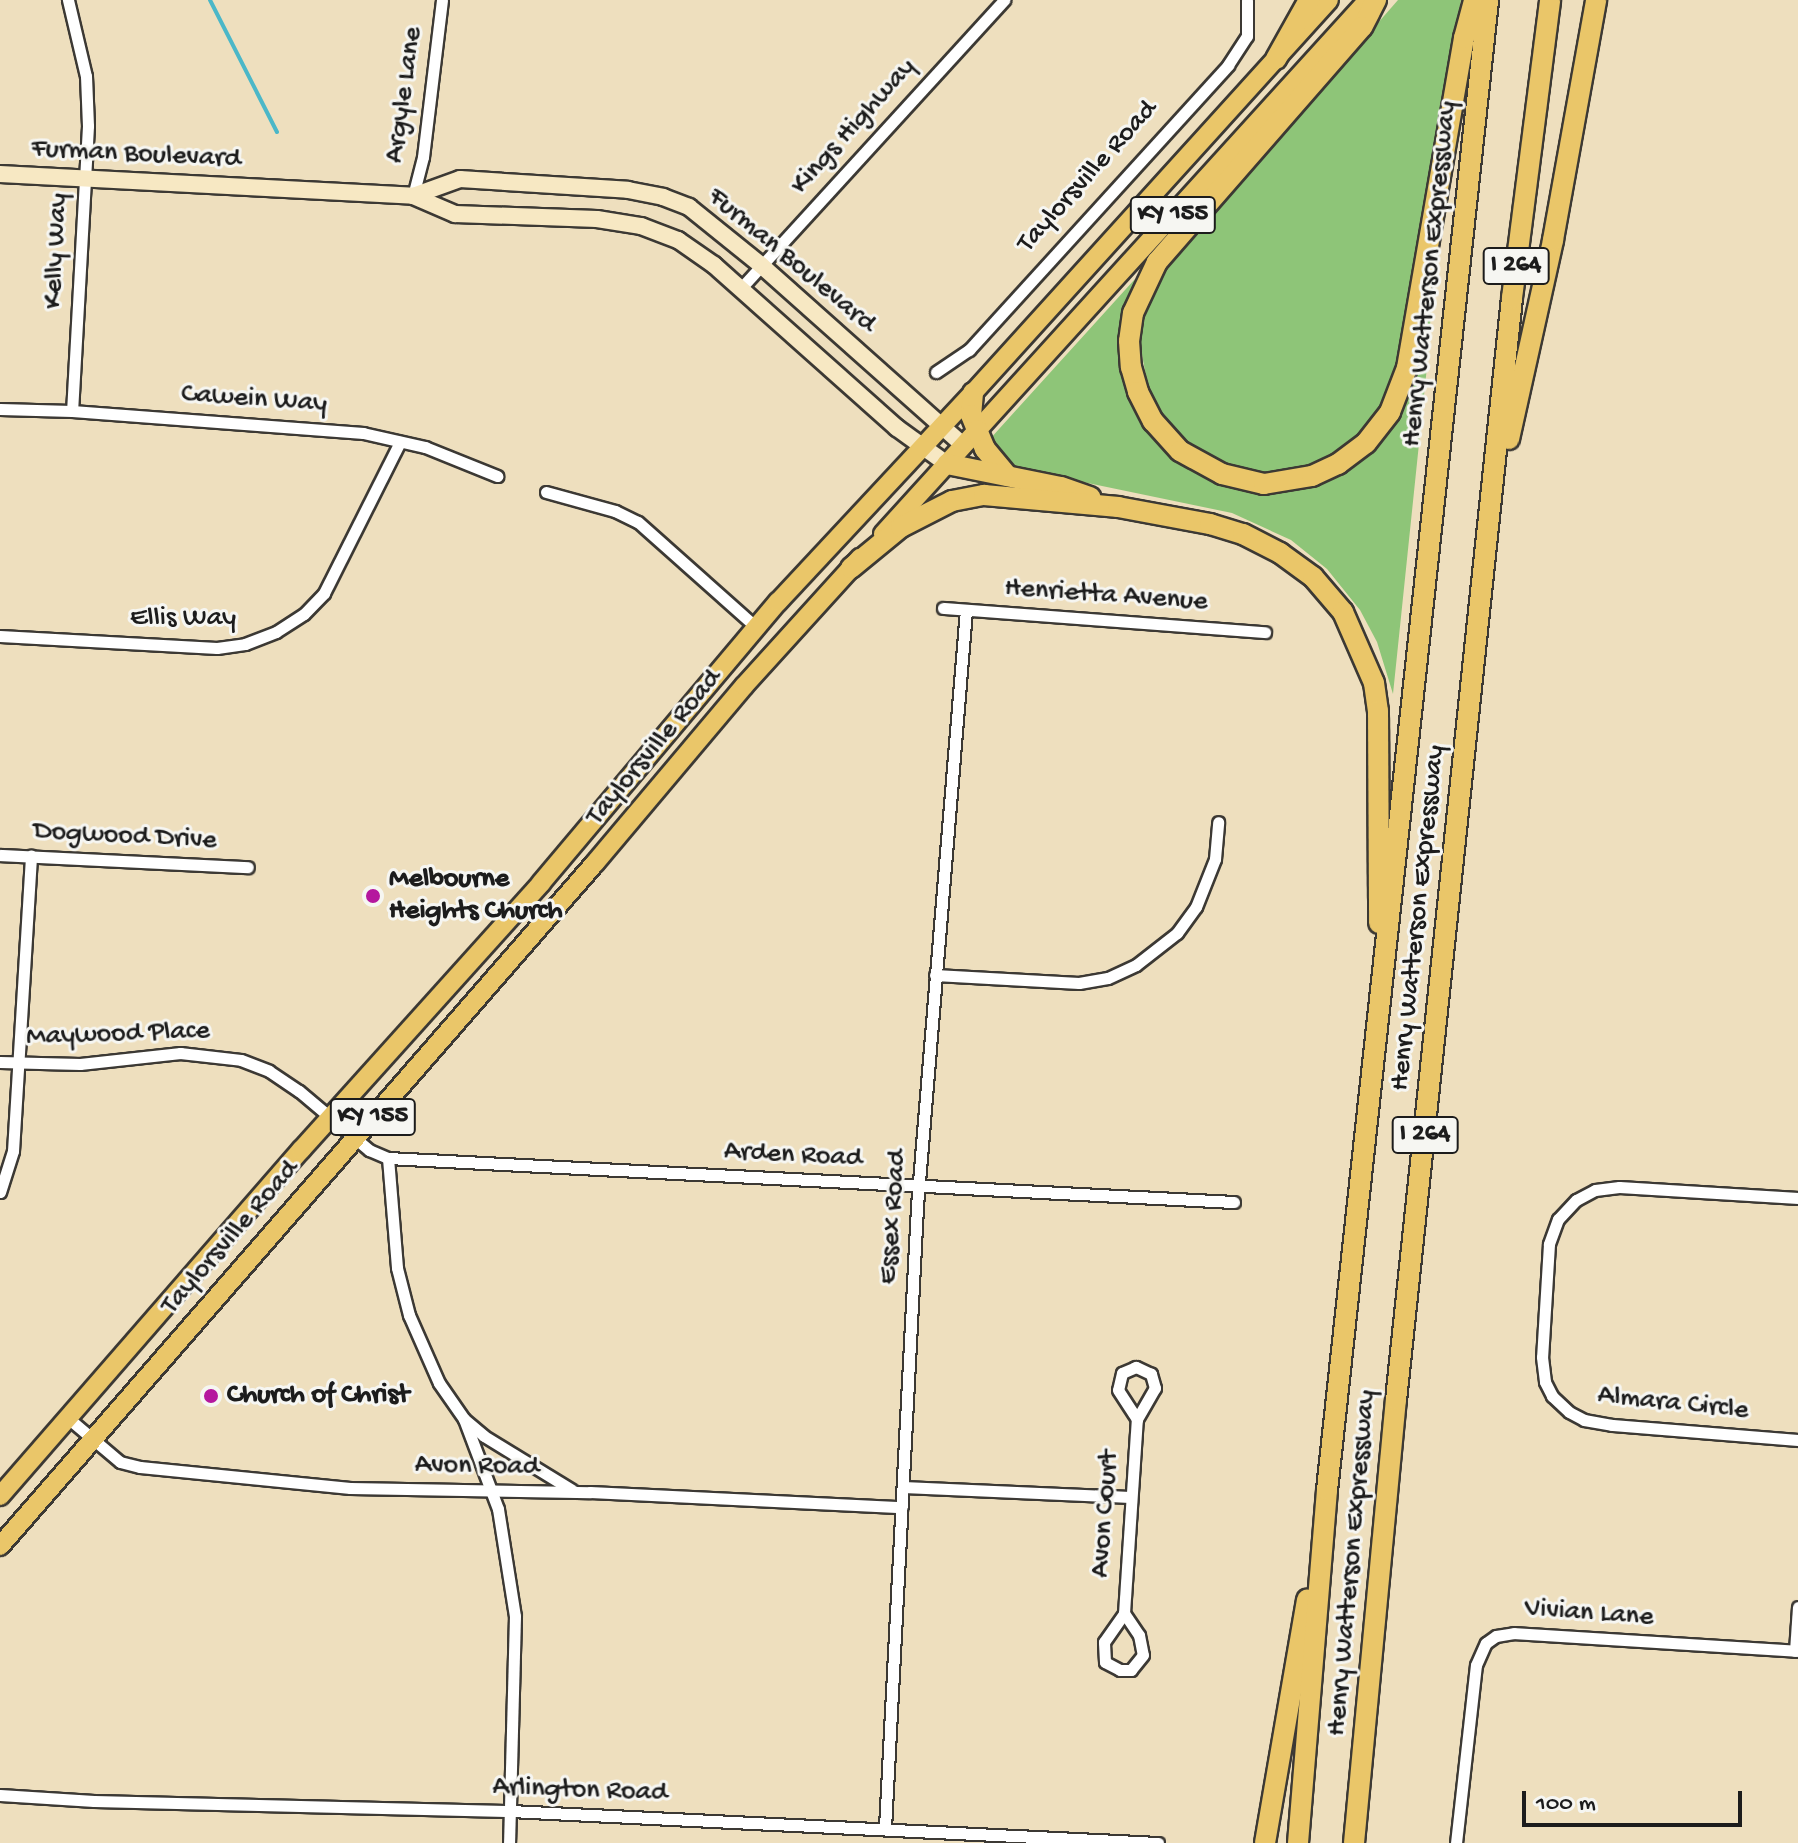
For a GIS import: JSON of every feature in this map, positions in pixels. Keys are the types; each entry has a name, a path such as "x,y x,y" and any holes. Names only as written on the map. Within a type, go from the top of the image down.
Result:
{"highway":[{"path":"1276,59 1309,0"},
{"path":"1376,0 1362,27 1170,246 1141,290 1133,313 1129,341 1131,367 1138,392 1153,421 1170,443 1222,474 1264,484 1312,476 1338,464 1366,443 1390,412 1407,368 1464,38 1474,0"},
{"name":"Henry Watterson Expressway","path":"1298,1843 1327,1490 1488,0"},
{"name":"Henry Watterson Expressway","path":"1354,1843 1395,1415 1487,534 1550,0"},
{"path":"1487,534 1553,240 1596,0"},
{"path":"973,393 970,438 985,449 1008,476"},
{"path":"947,464 1061,487 1118,507"},
{"path":"851,568 901,527 967,497 1007,495 1118,507 1210,524 1261,542 1313,577 1353,629 1374,683 1378,711 1380,995"},
{"path":"1265,1843 1327,1490"}],"main road":[{"name":"Taylorsville Road","path":"0,1496 330,1117 512,916 757,628 1329,0"},
{"name":"Taylorsville Road","path":"0,1546 744,686 1368,0"}],"street":[{"name":"Kelly Way","path":"68,0 86,76 85,178 72,411"},
{"name":"Argyle Lane","path":"413,196 423,157 442,0"},
{"name":"Kings Highway","path":"742,287 1004,0"},
{"name":"Taylorsville Road","path":"936,372 969,350 1228,65 1247,36 1247,0"},
{"name":"Furman Boulevard","path":"0,174 413,196 455,214 597,219 641,226 694,250 742,287 922,447 947,464"},
{"name":"Furman Boulevard","path":"413,196 460,179 598,187 663,197 689,207 761,265 942,425 970,438"},
{"name":"Cawein Way","path":"0,409 332,429 425,447 497,476"},
{"name":"Ellis Way","path":"0,636 217,648 245,644 276,632 304,614 324,593 400,442"},
{"path":"546,492 615,511 638,522 757,628"},
{"name":"Henrietta Avenue","path":"943,608 1265,632"},
{"name":"Essex Road","path":"885,1828 919,1187 966,610"},
{"path":"935,975 1079,983 1108,978 1136,965 1177,933 1196,907 1215,859 1218,822"},
{"name":"Dogwood Drive","path":"0,855 248,867"},
{"path":"0,1192 13,1151 31,856"},
{"name":"Maywood Place","path":"0,1062 80,1064 172,1053 212,1054 241,1060 269,1071 354,1139"},
{"name":"Arden Road","path":"354,1139 388,1158 1234,1202"},
{"path":"388,1158 394,1247 409,1315 439,1383 464,1419 493,1492 510,1569 515,1616 509,1843"},
{"name":"Almara Circle","path":"1798,1198 1619,1187 1595,1190 1576,1200 1558,1219 1549,1244 1542,1357 1545,1382 1552,1396 1569,1412 1584,1420 1798,1440"},
{"name":"Avon Road","path":"68,1418 120,1462 140,1467 350,1488 577,1492 902,1507"},
{"path":"464,1419 508,1454 577,1492"},
{"name":"Avon Court","path":"1124,1613 1139,1635 1143,1655 1131,1670 1120,1670 1105,1662 1103,1652 1104,1642 1124,1613 1137,1419"},
{"path":"903,1487 1130,1497"},
{"path":"1796,1651 1798,1607"},
{"name":"Vivian Lane","path":"1456,1843 1476,1665 1486,1643 1496,1636 1514,1633 1796,1651"},
{"name":"Arlington Road","path":"0,1795 94,1801 510,1811 1158,1843"}],"green space":[{"path":"1398,0 1461,0 1403,342 1389,396 1368,428 1339,453 1313,466 1275,474 1227,467 1180,437 1162,416 1149,392 1140,344 1147,304 1174,256"},
{"path":"1135,279 1123,336 1172,454 1193,470 1226,485 1275,492 1305,487 1349,468 1374,448 1392,426 1413,379 1433,279 1428,357 1393,694 1377,642 1360,610 1327,569 1291,540 1232,513 1025,470 1008,463 990,439"}],"waterway":[{"path":"210,0 277,132"}],"place":[{"name":"Melbourne Heights Church","path":"373,896"},
{"name":"Church of Christ","path":"211,1396"}]}
